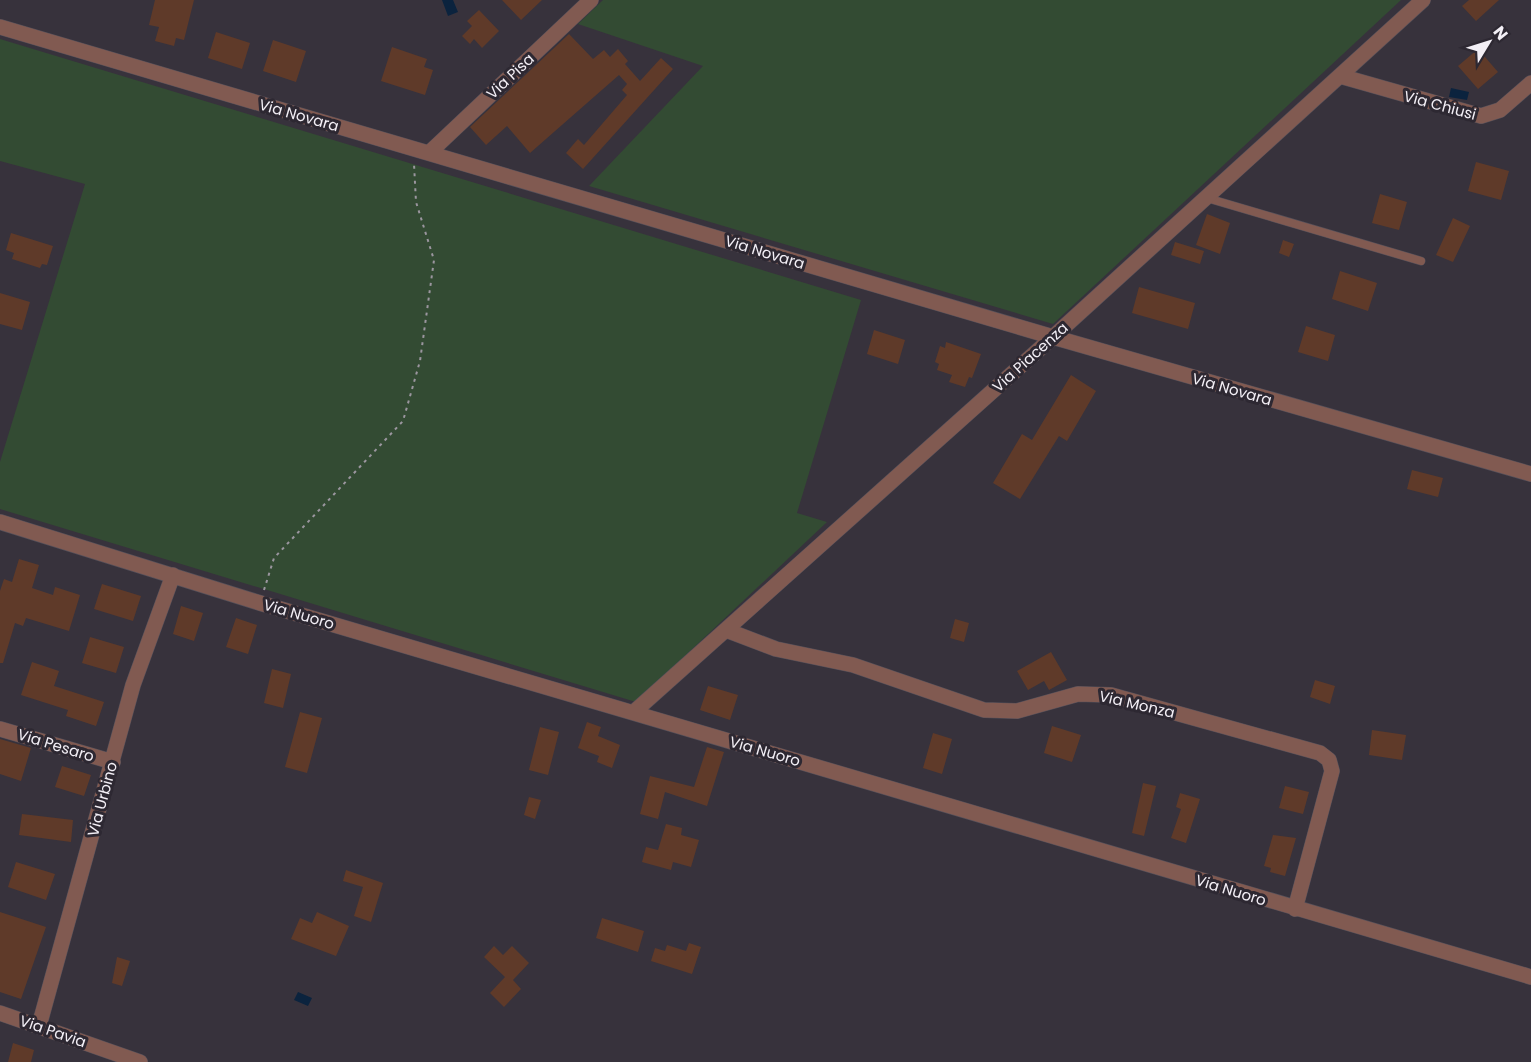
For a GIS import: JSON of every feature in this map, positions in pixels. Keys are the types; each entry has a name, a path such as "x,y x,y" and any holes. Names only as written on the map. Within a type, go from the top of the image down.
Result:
{"street":[{"name":"Via Pisa","path":"422,151 591,0"},
{"name":"Via Piacenza","path":"635,711 1053,337 1422,0"},
{"name":"Via Novara","path":"0,27 1053,337 1531,474"},
{"name":"Via Chiusi","path":"1340,76 1481,116 1500,110 1531,83"},
{"name":"Via Nuoro","path":"0,522 260,603 635,711 1295,909 1531,977"},
{"name":"Via Urbino","path":"39,1026 133,685 172,575"},
{"name":"Via Monza","path":"726,630 776,649 853,665 979,709 1017,711 1078,694 1111,695 1320,753 1329,760 1332,771 1295,909"},
{"name":"Via Pesaro","path":"0,729 112,762"},
{"name":"Via Pavia","path":"0,1013 140,1062"}],"lane":[{"path":"1206,198 1421,261"}],"path":[{"path":"260,603 274,558 403,421 420,361 434,260 416,202 413,174 422,151"}],"green space":[{"path":"603,0 1401,0 1053,324 589,186 703,66 578,24"},
{"path":"0,39 861,300 797,513 827,522 636,702 0,509 0,462 85,184 0,161"}],"water":[{"path":"442,0 453,0 458,12 448,16"},
{"path":"1451,88 1469,92 1467,100 1449,97"},
{"path":"298,992 312,998 308,1006 294,1000"}],"building":[{"path":"155,0 194,0 184,40 176,38 174,46 155,41 159,27 149,25"},
{"path":"502,0 542,0 521,20"},
{"path":"1469,0 1499,0 1476,21 1462,6"},
{"path":"479,10 499,31 482,48 474,39 470,44 462,36 472,26 467,21"},
{"path":"216,32 250,43 242,69 208,58"},
{"path":"569,34 593,59 604,50 610,57 618,49 628,61 625,64 640,81 661,58 673,69 583,169 566,153 578,139 584,145 627,95 622,90 627,84 619,75 530,153 507,126 486,145 470,127"},
{"path":"273,40 306,51 296,82 263,71"},
{"path":"392,47 427,59 424,67 433,70 425,95 381,81"},
{"path":"1478,49 1498,72 1478,89 1458,66"},
{"path":"1476,162 1509,171 1501,200 1468,191"},
{"path":"1380,194 1407,202 1399,230 1372,223"},
{"path":"1207,214 1230,223 1220,254 1196,245"},
{"path":"1453,218 1470,226 1453,262 1436,255"},
{"path":"11,233 53,246 47,265 42,264 40,268 12,259 14,253 6,250"},
{"path":"1283,240 1294,244 1289,257 1279,253"},
{"path":"1175,242 1204,251 1200,264 1171,255"},
{"path":"1340,271 1377,283 1368,311 1332,299"},
{"path":"1139,287 1195,303 1188,329 1132,313"},
{"path":"0,293 30,302 22,330 0,324"},
{"path":"1306,326 1335,335 1328,361 1298,352"},
{"path":"874,330 905,340 898,364 867,354"},
{"path":"946,342 981,354 972,378 969,377 965,387 949,382 952,375 937,370 939,364 935,362 940,346 945,348"},
{"path":"1071,375 1096,391 1067,441 1059,436 1020,499 993,483 1022,434 1032,440"},
{"path":"1412,470 1443,478 1438,497 1407,489"},
{"path":"19,559 39,565 32,588 53,595 55,587 80,595 69,631 26,618 23,626 15,623 3,663 0,663 0,591 4,579 12,582"},
{"path":"102,584 141,596 133,621 94,609"},
{"path":"181,606 203,613 194,641 173,634"},
{"path":"236,618 257,625 248,654 226,647"},
{"path":"955,619 969,623 964,642 950,638"},
{"path":"90,637 124,647 116,673 82,663"},
{"path":"1051,652 1067,680 1049,690 1044,681 1028,690 1017,671"},
{"path":"32,662 59,671 54,686 104,702 96,726 66,716 68,710 21,695"},
{"path":"272,669 291,674 283,708 264,703"},
{"path":"1315,680 1335,686 1330,704 1310,697"},
{"path":"708,686 738,695 730,720 700,710"},
{"path":"300,712 322,718 307,773 285,767"},
{"path":"587,722 601,727 598,736 620,745 612,768 597,762 599,756 578,748"},
{"path":"1052,726 1081,735 1072,762 1044,753"},
{"path":"540,727 559,732 548,775 529,770"},
{"path":"1372,730 1406,735 1402,760 1369,755"},
{"path":"933,733 952,739 942,774 923,768"},
{"path":"0,739 31,748 21,781 0,774"},
{"path":"707,747 724,752 707,806 665,792 658,819 640,814 650,776 694,787"},
{"path":"62,766 91,775 84,796 55,787"},
{"path":"1143,783 1156,786 1144,836 1132,833"},
{"path":"1285,786 1309,792 1303,814 1279,808"},
{"path":"1180,793 1200,799 1186,843 1171,838 1181,809 1176,807"},
{"path":"529,797 541,800 535,819 524,815"},
{"path":"22,814 73,820 71,842 19,835"},
{"path":"666,824 682,828 681,835 699,840 691,867 673,862 671,870 642,862 646,847 658,850"},
{"path":"1273,835 1296,838 1285,876 1270,872 1271,868 1264,866"},
{"path":"16,862 55,874 46,900 8,887"},
{"path":"346,870 383,883 371,922 354,916 363,887 343,881"},
{"path":"0,912 46,927 21,999 0,992"},
{"path":"317,912 349,926 336,956 291,939 300,918 312,923"},
{"path":"602,918 644,931 638,952 596,938"},
{"path":"689,943 701,947 692,974 651,961 655,948 665,951 667,945 686,951"},
{"path":"494,946 503,955 512,946 529,963 513,980 521,989 504,1007 490,993 505,977 484,957"},
{"path":"117,957 130,961 122,986 112,983"},
{"path":"13,1043 34,1050 31,1062 8,1062"}]}
